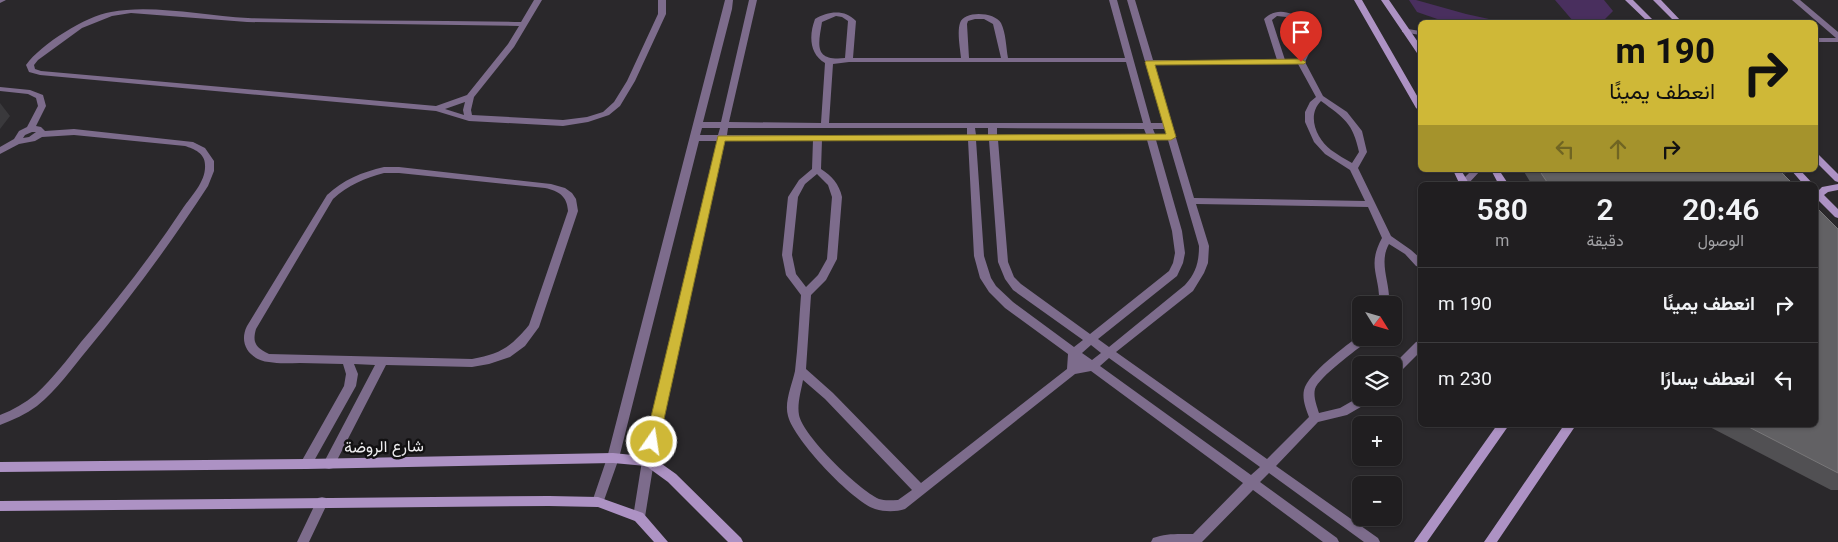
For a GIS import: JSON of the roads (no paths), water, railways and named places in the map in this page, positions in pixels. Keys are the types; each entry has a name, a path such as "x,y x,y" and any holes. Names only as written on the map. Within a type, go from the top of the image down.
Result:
{"street":[{"path":"469,118 467,110 470,98 504,55 538,0"},
{"path":"524,24 248,20 126,12 99,17 79,26 35,58 30,65 32,70 40,73 437,109 454,116 469,118 576,122 601,116 611,110 624,96 662,14 662,0"},
{"path":"598,502 613,458 729,0"},
{"path":"639,516 648,461 753,0"},
{"path":"1072,371 1074,353 1164,281 1178,263 1180,253 1177,231 1113,0"},
{"path":"816,170 831,182 836,190 834,250 832,259 822,277 806,294 800,371 794,396 793,415 802,434 816,452 859,492 877,504 901,505 1072,371 1092,366 1198,279 1205,257 1204,246 1131,0"},
{"path":"1358,0 1418,105"},
{"path":"1385,0 1418,48"},
{"path":"1629,0 1650,20"},
{"path":"1657,0 1677,20"},
{"path":"1796,0 1838,38"},
{"path":"849,60 852,21 844,15 836,14 829,15 818,21 815,49 817,54 829,62 849,60 1130,60"},
{"path":"1282,62 1268,19 1275,14 1290,15 1301,22 1309,45 1301,62"},
{"path":"965,60 963,24 965,20 978,16 993,19 997,23 1005,60"},
{"path":"1405,30 1418,33"},
{"path":"1818,40 1838,38"},
{"path":"825,125 829,62"},
{"path":"1149,62 1301,62"},
{"path":"1301,62 1320,97 1344,114 1359,133 1363,152 1354,168"},
{"path":"0,89 30,92 40,97 42,106 30,129 19,135 19,140"},
{"path":"1320,97 1313,104 1309,122 1318,142 1328,152 1354,168 1387,238 1408,252 1418,262"},
{"path":"437,109 470,98"},
{"path":"698,125 1168,126"},
{"path":"971,125 979,256 983,276 989,286 1003,300 1074,353 1333,542"},
{"path":"992,125 1006,270 1017,287 1374,542"},
{"path":"30,129 40,130 41,134"},
{"path":"0,151 19,140 28,140 41,134 74,132 185,142 201,149 210,160 210,166 205,182 183,216 132,287 91,338 42,396 17,413 0,420"},
{"path":"695,138 1171,137"},
{"path":"806,294 791,275 787,255 793,197 802,182 816,170 818,138"},
{"path":"1818,159 1838,179"},
{"path":"399,170 545,186 558,188 568,194 573,201 573,211 534,327 521,343 506,354 472,363 348,361 268,358 257,354 250,346 248,338 330,198 340,187 368,174 399,170"},
{"path":"1467,182 1474,172"},
{"path":"1797,172 1806,182"},
{"path":"1818,192 1825,189 1838,188"},
{"path":"1818,194 1838,215"},
{"path":"1190,201 1371,204"},
{"path":"1385,296 1378,258 1381,247 1387,238"},
{"path":"1315,418 1310,402 1310,388 1319,377 1355,346"},
{"path":"1402,363 1418,347"},
{"path":"306,464 350,386 352,374 348,361"},
{"path":"329,464 382,362"},
{"path":"800,371 829,396 920,490"},
{"path":"1157,542 1175,539 1196,541 1315,418 1334,415 1356,406"},
{"path":"1420,542 1502,427"},
{"path":"1490,542 1569,427"},
{"name":"شارع الروضة","path":"0,467 329,464 613,458 648,461"},
{"path":"648,461 672,478 737,542"},
{"path":"303,542 322,502"},
{"path":"0,506 322,502 598,502 639,516 662,542"}]}
